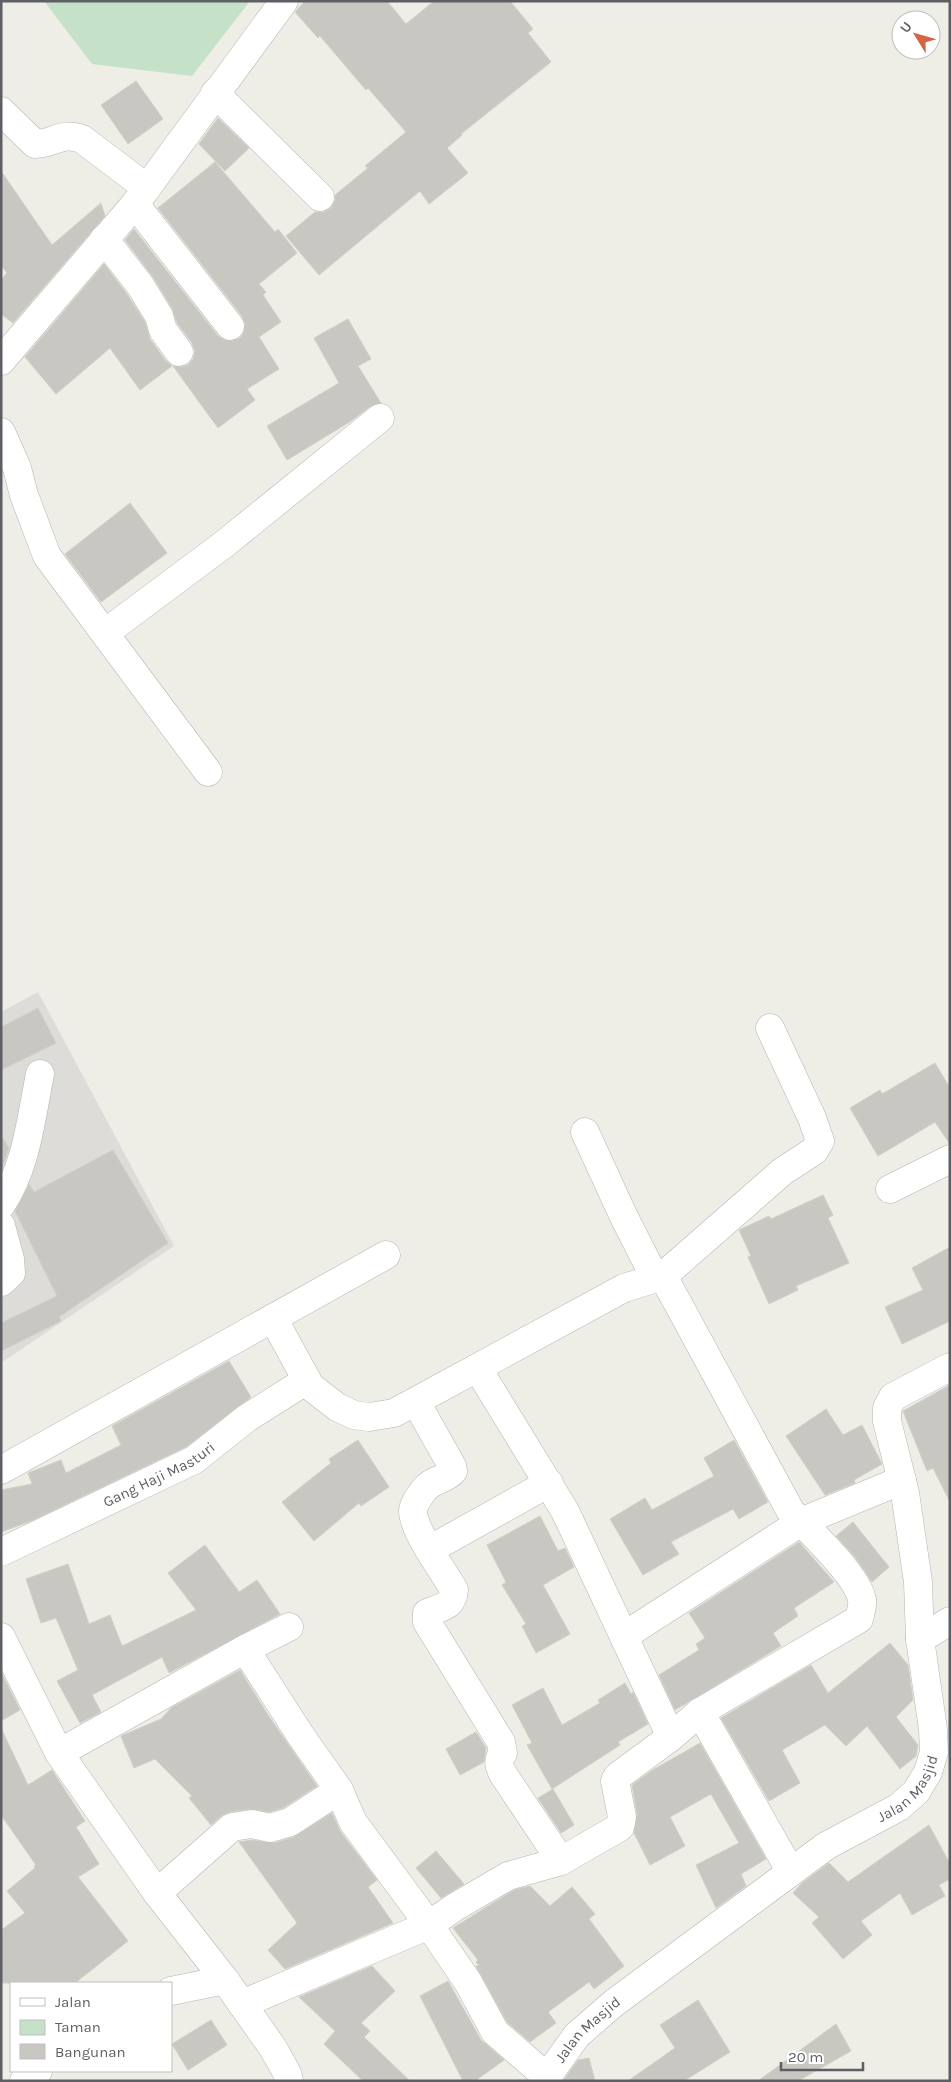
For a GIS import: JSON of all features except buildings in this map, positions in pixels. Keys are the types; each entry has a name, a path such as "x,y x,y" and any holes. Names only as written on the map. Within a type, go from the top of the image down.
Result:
{"street":[{"path":"1,361 141,196 284,1"},
{"path":"215,93 320,197"},
{"path":"1,111 35,144 43,144 63,136 74,135 82,139 141,196 230,326"},
{"path":"104,239 144,292 159,316 163,330 179,352"},
{"path":"106,633 223,545 380,418"},
{"path":"1,432 17,468 46,556 106,633 130,670 208,772"},
{"path":"273,1318 310,1386 337,1407 354,1415 369,1417 394,1413 624,1288 659,1277 783,1171 814,1151 820,1141 812,1118 770,1028"},
{"path":"1,1205 25,1153 40,1074"},
{"path":"242,2004 429,1924 455,1906 508,1876 561,1861 620,1827 622,1817 615,1781 618,1776 671,1737 700,1712 859,1620 862,1601 854,1582 791,1512 623,1215 585,1132"},
{"path":"890,1189 950,1159"},
{"path":"1,1226 10,1258 11,1273 1,1282"},
{"path":"1,1470 386,1256"},
{"name":"Jalan Masjid","path":"546,2079 577,2035 614,2003 826,1846 899,1807 916,1792 923,1781 934,1752 933,1729 920,1639 918,1582 902,1480 887,1421 887,1408 893,1397 950,1367"},
{"path":"478,1368 565,1511 671,1737"},
{"name":"Gang Haji Masturi","path":"1,1552 194,1460 247,1418 307,1380"},
{"path":"416,1402 453,1471 425,1488 413,1508 414,1519 429,1550 454,1590 454,1597 450,1604 427,1613 427,1622 500,1742 503,1753 499,1758 499,1765 503,1774 561,1861"},
{"path":"624,1636 801,1522 902,1480"},
{"path":"429,1550 549,1483"},
{"path":"920,1639 950,1621"},
{"path":"59,1753 245,1649 289,1627"},
{"path":"2,1639 59,1753 157,1893 225,1980 273,2048 287,2073 289,2081"},
{"path":"245,1649 301,1736 339,1790 353,1822 429,1924 468,1982 495,2032 546,2079"},
{"path":"700,1712 792,1872"},
{"path":"923,1781 950,1769"},
{"path":"157,1893 232,1827 252,1824 270,1828 290,1822 339,1790"},
{"path":"172,1991 225,1980"},
{"path":"24,2081 37,2072"}],"shaded area":[{"path":"38,992 174,1246 1,1363 1,1012"}],"green space":[{"path":"44,1 250,1 192,76 92,64"}]}
